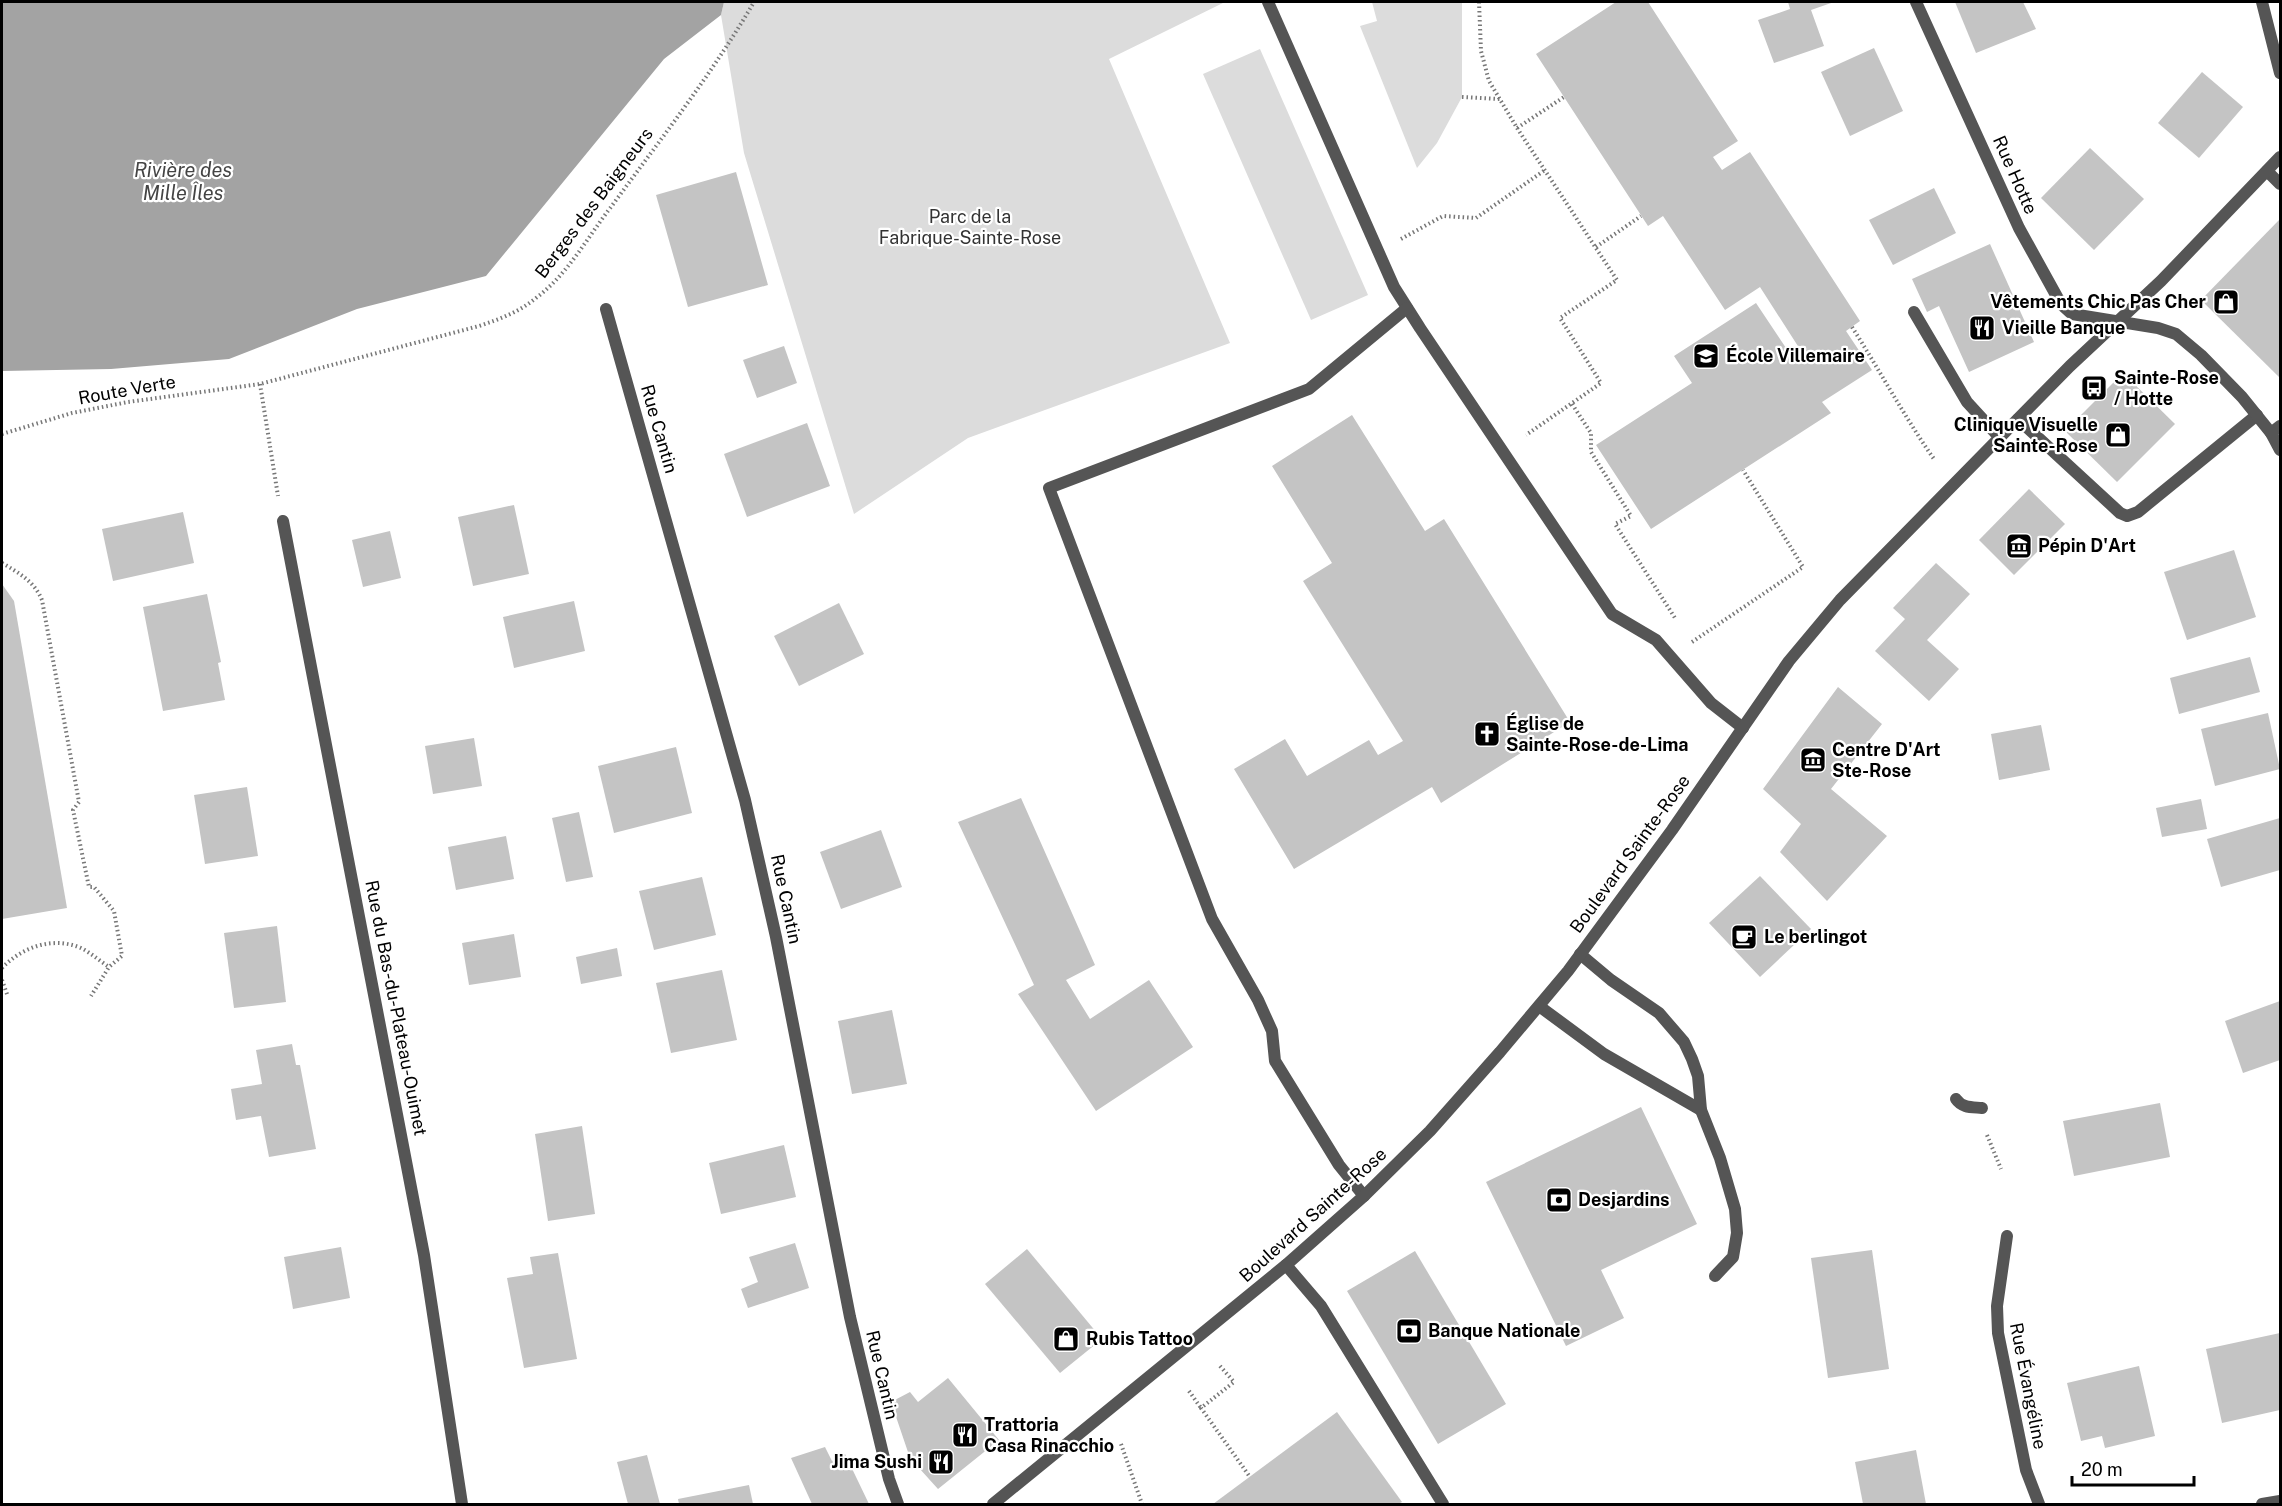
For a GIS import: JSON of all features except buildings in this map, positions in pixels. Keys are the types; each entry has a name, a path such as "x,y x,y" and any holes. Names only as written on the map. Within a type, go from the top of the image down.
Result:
{"street":[{"path":"1268,2 1394,287 1407,308 1612,614 1656,640 1711,703 1743,728"},
{"name":"Rue Hotte","path":"1916,2 2019,228 2061,304 2072,314 2158,328 2176,334 2226,379 2257,414 2276,429 2280,450"},
{"path":"2262,2 2280,73"},
{"name":"Boulevard Sainte-Rose","path":"993,1504 1286,1265 1364,1196 1430,1131 1539,1006 1580,954 1672,830 1789,662 1840,600 2081,356 2161,281 2280,157"},
{"path":"2267,171 2280,184"},
{"path":"1364,1196 1339,1165 1275,1061 1272,1031 1258,1000 1212,919 1049,488 1309,389 1407,308"},
{"name":"Rue Cantin","path":"606,309 748,810 776,937 850,1317 889,1479 898,1504"},
{"path":"1914,312 1967,402 2000,438"},
{"path":"2018,419 2120,513 2127,516 2138,512 2257,414"},
{"name":"Rue du Bas-du-Plateau-Ouimet","path":"283,521 420,1234 462,1504"},
{"path":"1580,954 1611,980 1647,1003 1673,1027 1684,1042 1692,1059 1698,1076 1701,1110 1720,1158 1735,1209 1737,1233 1733,1257 1715,1276"},
{"path":"1539,1006 1604,1054 1701,1110"},
{"path":"1956,1099 1959,1104 1982,1108"},
{"name":"Rue Évangéline","path":"2007,1236 1997,1306 1998,1333 2026,1470 2039,1504"},
{"path":"1286,1265 1321,1306 1443,1504"},
{"path":"2262,1504 2280,1501"}],"path":[{"name":"Berges des Baigneurs","path":"260,384 479,326 510,315 536,299 554,283 586,243 730,44 754,2"},
{"path":"1479,2 1481,51 1489,81 1517,128 1617,280 1560,318 1601,383 1502,450"},
{"path":"1462,97 1500,99"},
{"path":"1517,128 1564,97"},
{"path":"1378,251 1443,216 1476,218 1545,170"},
{"path":"1596,247 1641,216"},
{"path":"1852,327 1885,379 1903,414 1934,459"},
{"name":"Route Verte","path":"2,434 72,413 128,402 260,384"},
{"path":"260,384 279,500"},
{"path":"1572,404 1591,433 1591,452 1631,516 1615,524 1678,623"},
{"path":"1684,633 1690,643 1803,567 1743,470"},
{"path":"2,564 29,580 38,590 42,600 79,802 73,810 89,887 94,887 114,911 122,956 109,967 92,996"},
{"path":"2,968 10,960 35,946 51,944 66,944 82,949 109,967"},
{"path":"2,980 8,997"},
{"path":"1985,1126 2001,1170"},
{"path":"1200,1408 1234,1382 1220,1366"},
{"path":"1189,1391 1250,1477"},
{"path":"1121,1444 1142,1504"}],"green space":[{"name":"Parc de la Fabrique-Sainte-Rose","path":"724,2 1225,2 1109,59 1230,343 968,438 854,514 744,153 721,15"},
{"path":"1372,2 1462,2 1462,97 1437,143 1417,168 1360,26 1377,21"},
{"path":"1260,49 1368,295 1311,320 1203,74"}],"water":[{"name":"Rivière des Mille Îles","path":"2,2 724,2 721,15 664,59 486,276 357,309 229,359 111,369 2,371"}],"place":[{"name":"Vêtements Chic Pas Cher","path":"2226,302"},
{"name":"Vieille Banque","path":"1982,328"},
{"name":"École Villemaire","path":"1706,356"},
{"name":"Sainte-Rose / Hotte","path":"2094,388"},
{"name":"Clinique Visuelle Sainte-Rose","path":"2118,435"},
{"name":"Pépin D'Art","path":"2019,546"},
{"name":"Église de Sainte-Rose-de-Lima","path":"1487,734"},
{"name":"Centre D'Art Ste-Rose","path":"1813,760"},
{"name":"Le berlingot","path":"1744,937"},
{"name":"Desjardins","path":"1559,1200"},
{"name":"Banque Nationale","path":"1409,1331"},
{"name":"Rubis Tattoo","path":"1066,1339"},
{"name":"Trattoria Casa Rinacchio","path":"965,1435"},
{"name":"Jima Sushi","path":"941,1462"}]}
